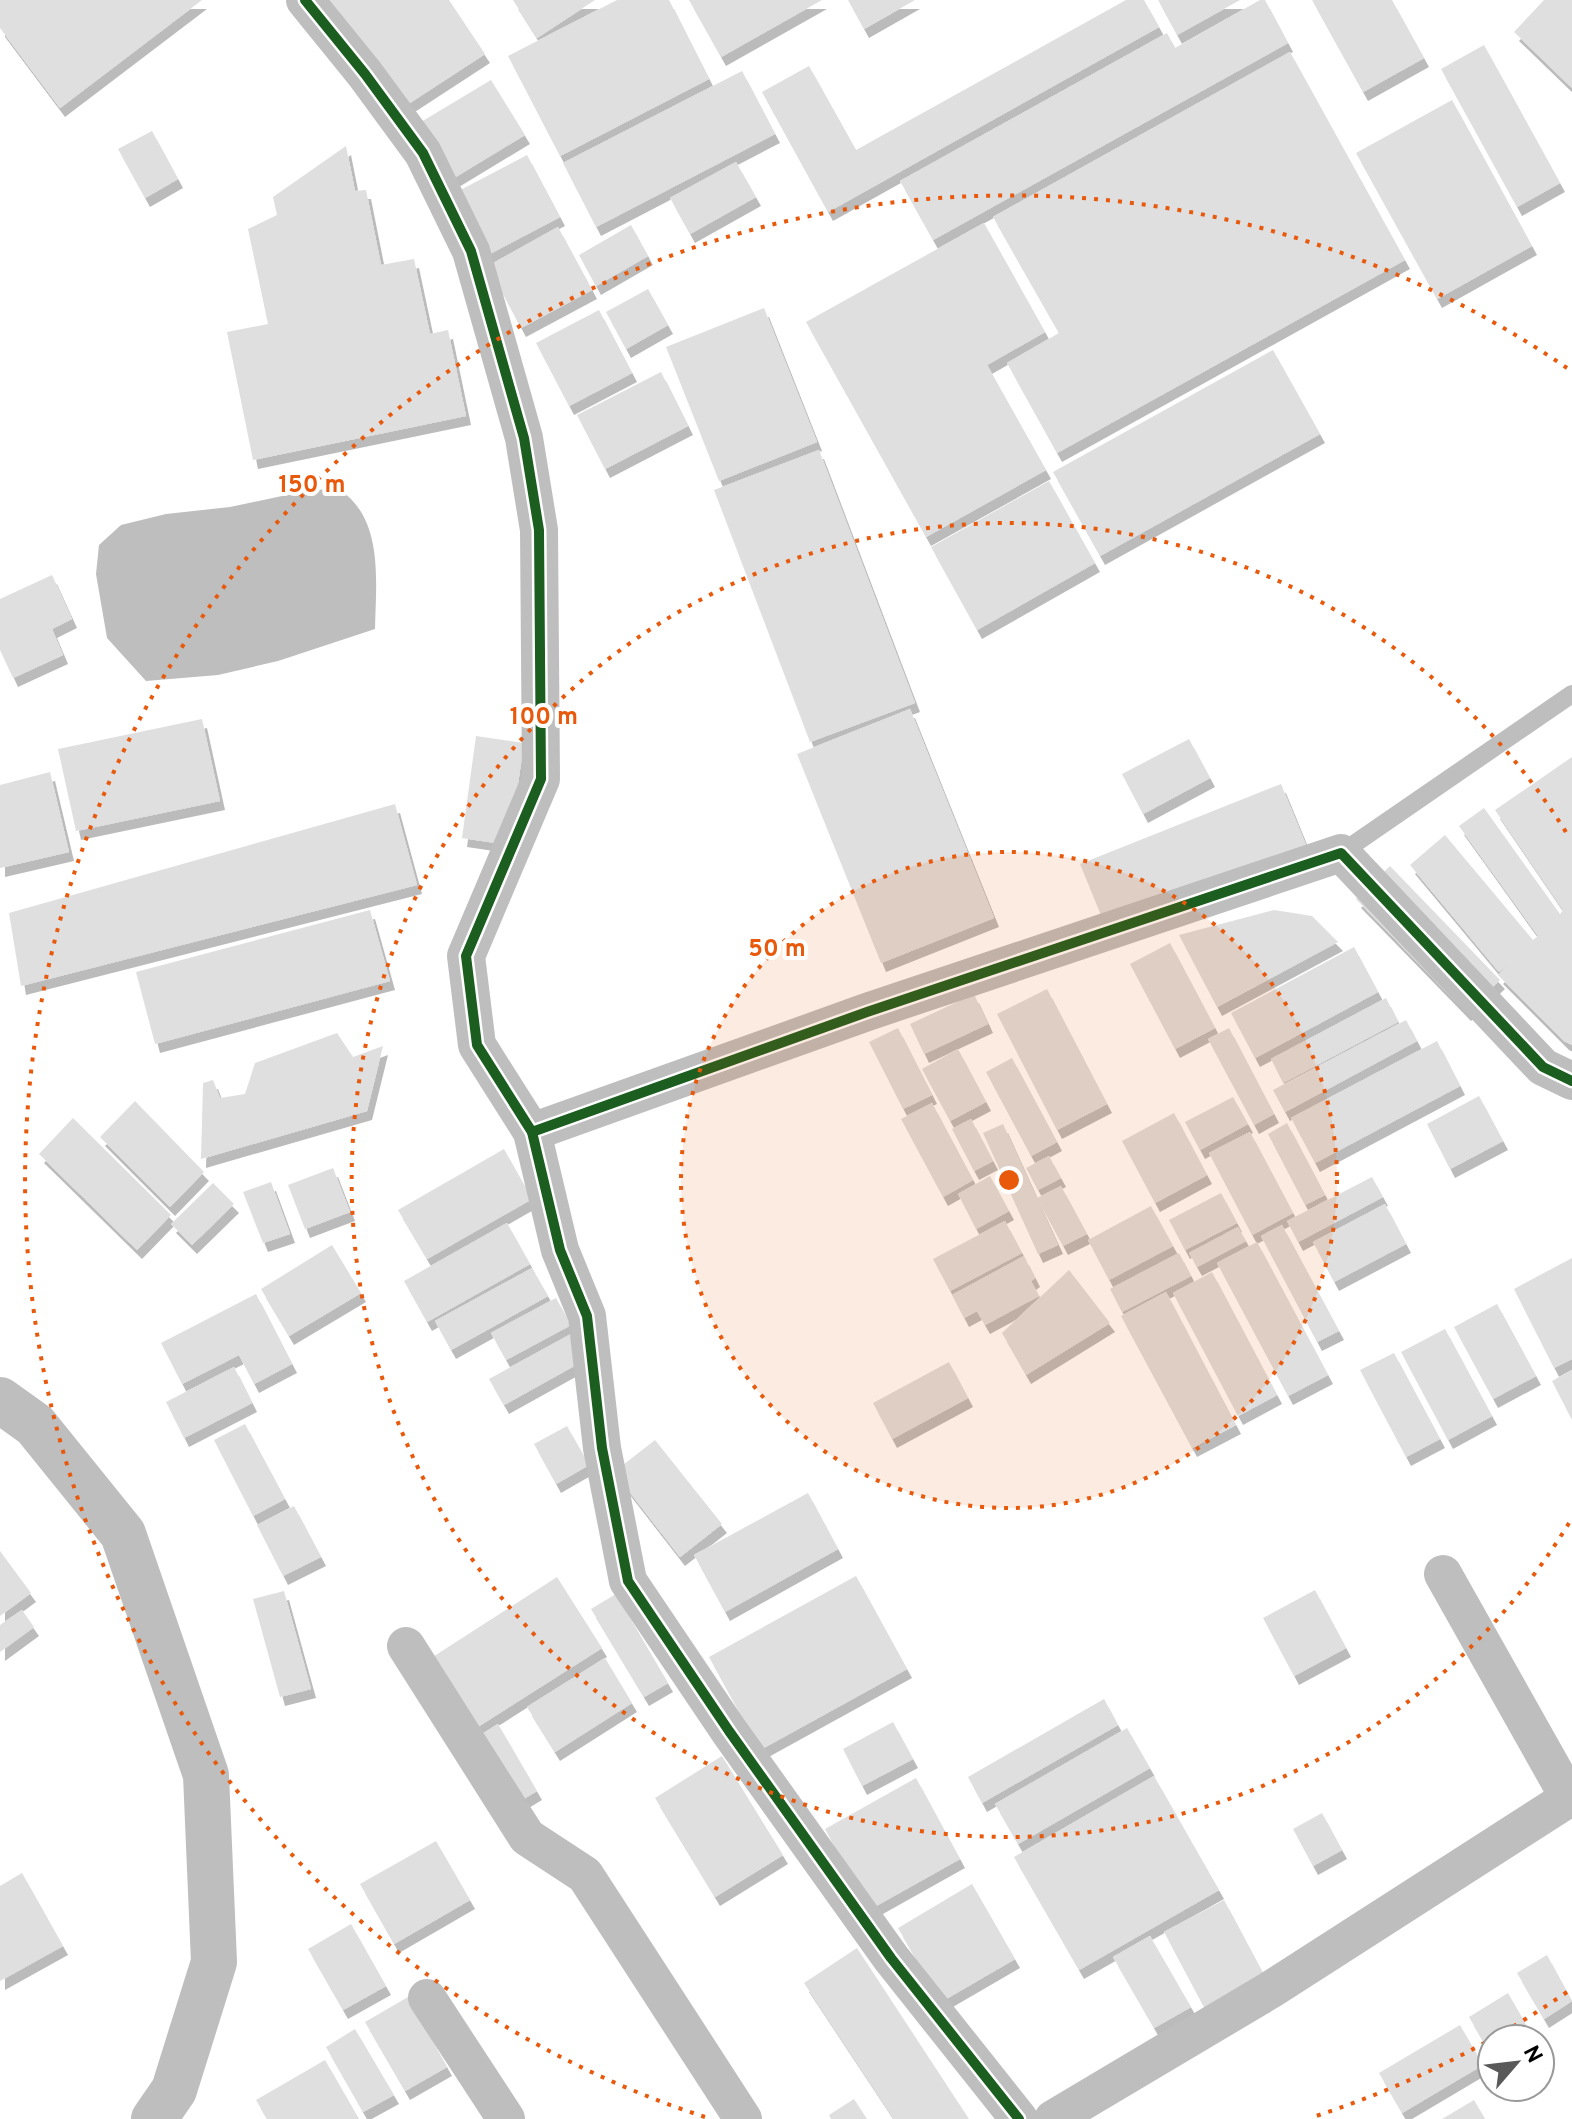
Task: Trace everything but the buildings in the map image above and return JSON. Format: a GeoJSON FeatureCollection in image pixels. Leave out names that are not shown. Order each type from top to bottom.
{"type":"FeatureCollection","features":[{"type":"Feature","properties":{"kind":"street"},"geometry":{"type":"LineString","coordinates":[[305,0],[423,153],[471,251],[524,438],[539,530],[541,779],[466,956],[477,1045],[532,1132],[560,1250],[587,1316],[602,1448],[628,1581],[729,1731],[891,1958],[1019,2119]]}},
{"type":"Feature","properties":{"kind":"street"},"geometry":{"type":"LineString","coordinates":[[532,1132],[867,1012],[1341,853],[1543,1067],[1572,1081]]}},
{"type":"Feature","properties":{"kind":"street"},"geometry":{"type":"LineString","coordinates":[[1053,2119],[1270,1990],[1570,1801],[1443,1574]]}},
{"type":"Feature","properties":{"kind":"street"},"geometry":{"type":"LineString","coordinates":[[406,1646],[527,1837],[585,1875],[743,2119]]}},
{"type":"Feature","properties":{"kind":"street"},"geometry":{"type":"LineString","coordinates":[[427,1998],[506,2119]]}},
{"type":"Feature","properties":{"kind":"lane"},"geometry":{"type":"LineString","coordinates":[[1341,853],[1572,694]]}},
{"type":"Feature","properties":{"kind":"shaded area"},"geometry":{"type":"Polygon","coordinates":[[[339,489],[354,502],[370,534],[376,572],[375,629],[278,661],[218,675],[146,681],[107,638],[96,574],[99,545],[121,525],[166,514],[230,507],[310,490],[339,489]]]}},
{"type":"Feature","properties":{"kind":"waterway"},"geometry":{"type":"LineString","coordinates":[[0,1400],[35,1425],[123,1534],[206,1775],[214,1962],[174,2090],[154,2119]]}},
{"type":"Feature","properties":{"kind":"cycle path"},"geometry":{"type":"LineString","coordinates":[[305,0],[423,153],[471,251],[524,438],[539,530],[541,779],[466,956],[477,1045],[532,1132],[560,1250],[587,1316],[602,1448],[628,1581],[729,1731],[891,1958],[1019,2119]]}},
{"type":"Feature","properties":{"kind":"cycle path"},"geometry":{"type":"LineString","coordinates":[[532,1132],[867,1012],[1341,853],[1543,1067],[1572,1081]]}}]}
